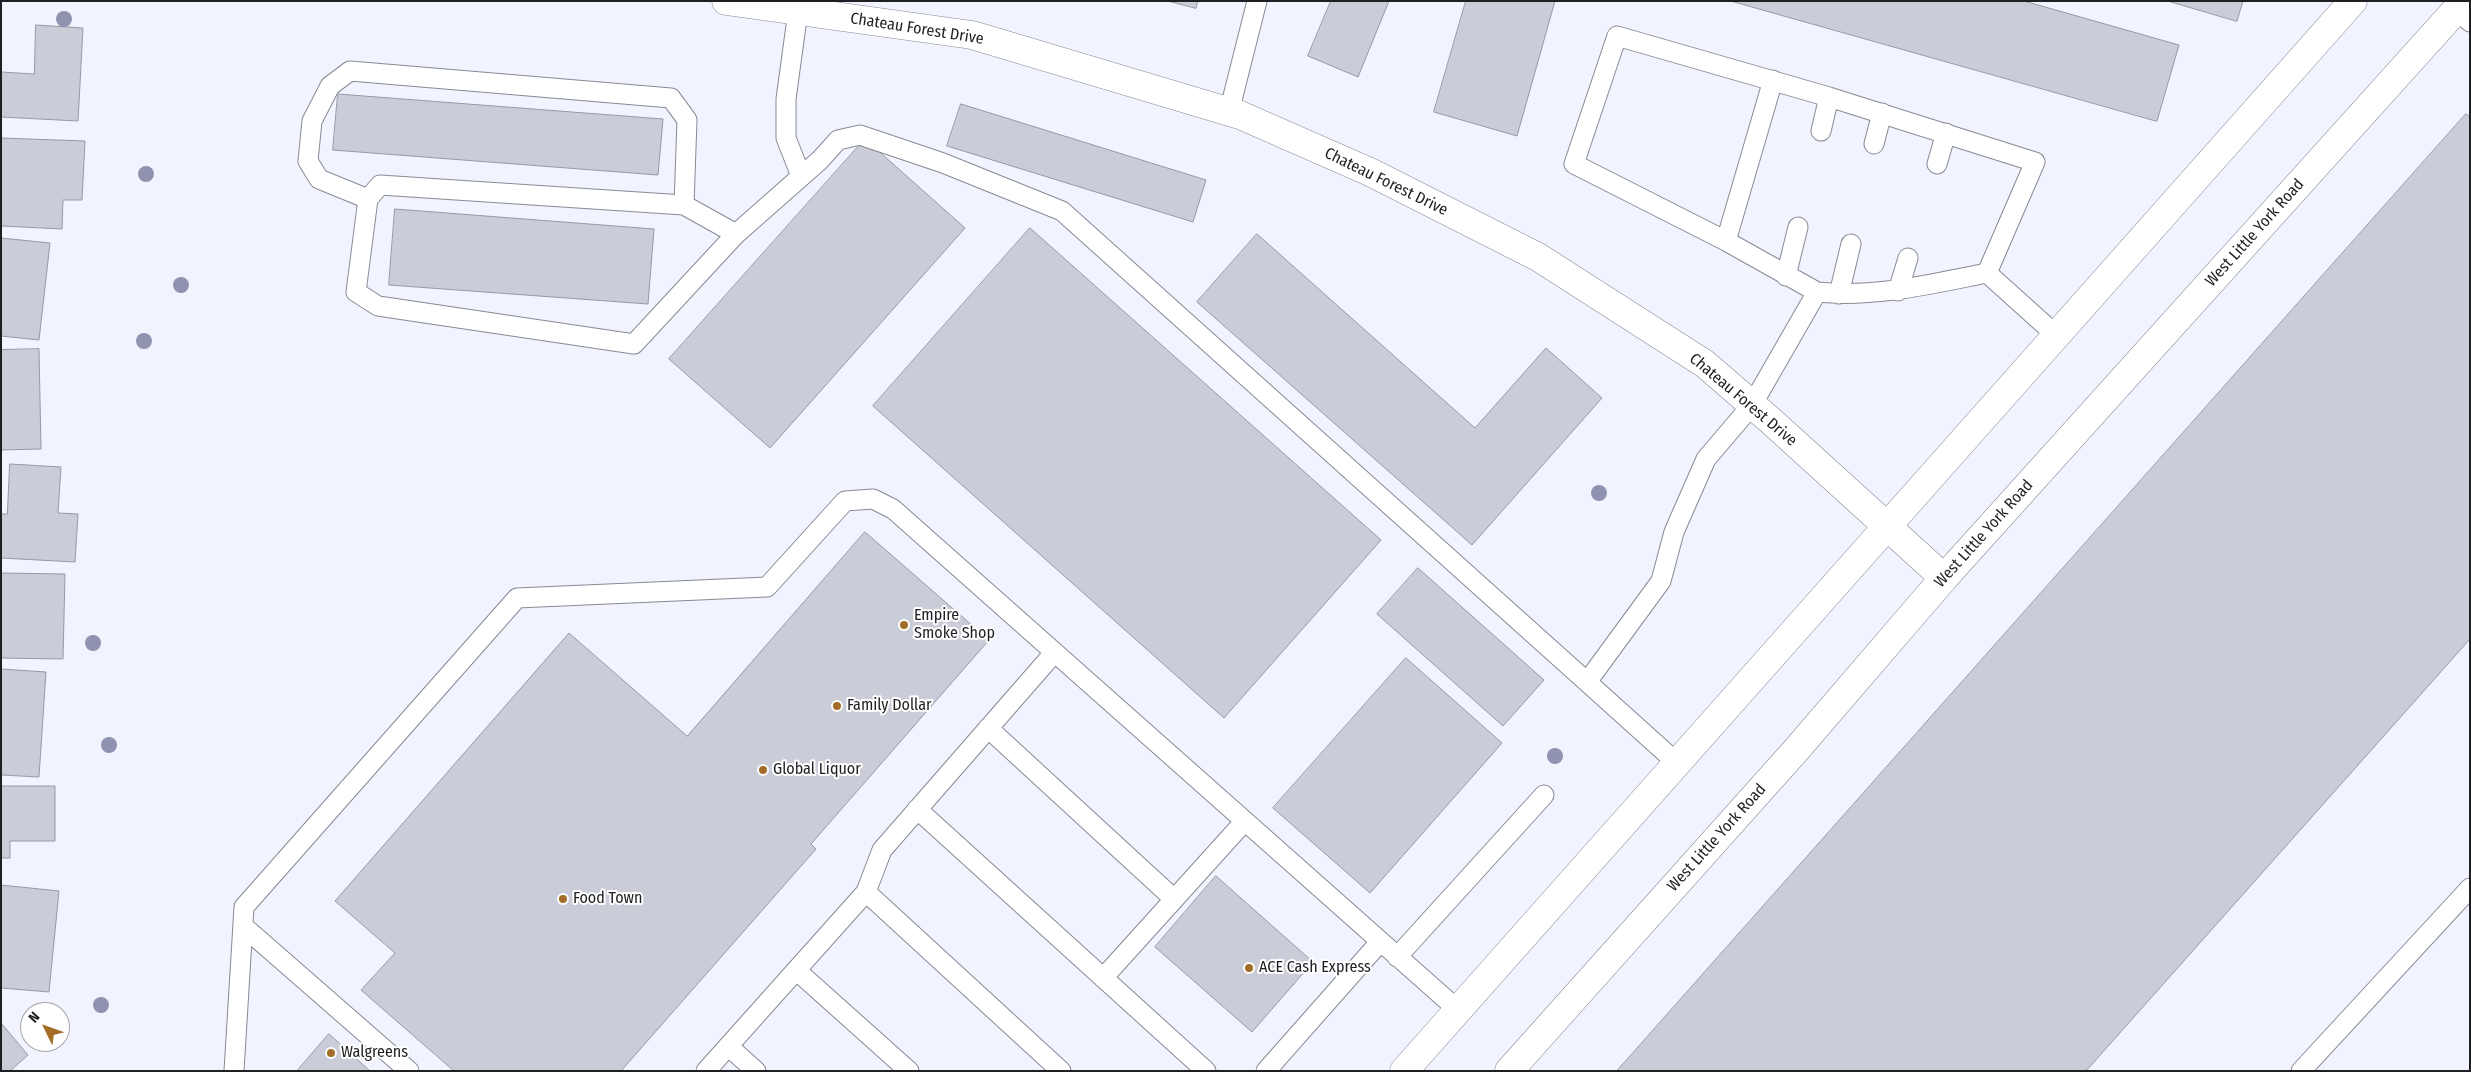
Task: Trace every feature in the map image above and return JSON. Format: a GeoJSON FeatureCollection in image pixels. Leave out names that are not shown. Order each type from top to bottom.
{"type":"FeatureCollection","features":[{"type":"Feature","properties":{"kind":"main road","name":"Chateau Forest Drive"},"geometry":{"type":"LineString","coordinates":[[726,1],[972,35],[1229,112],[1370,172],[1538,257],[1705,364],[1944,578]]}},
{"type":"Feature","properties":{"kind":"main road"},"geometry":{"type":"LineString","coordinates":[[1404,1071],[2354,1]]}},
{"type":"Feature","properties":{"kind":"main road","name":"West Little York Road"},"geometry":{"type":"LineString","coordinates":[[1509,1071],[1790,756],[1944,578],[2464,11]]}},
{"type":"Feature","properties":{"kind":"lane"},"geometry":{"type":"LineString","coordinates":[[1229,112],[1257,1]]}},
{"type":"Feature","properties":{"kind":"lane"},"geometry":{"type":"LineString","coordinates":[[798,11],[786,99],[786,138],[802,176]]}},
{"type":"Feature","properties":{"kind":"lane"},"geometry":{"type":"LineString","coordinates":[[1617,36],[1829,96],[2034,162],[1987,273],[1898,291],[1839,294],[1817,292],[1726,241],[1574,164],[1617,36]]}},
{"type":"Feature","properties":{"kind":"lane"},"geometry":{"type":"LineString","coordinates":[[368,199],[320,179],[308,161],[312,121],[330,86],[350,71],[671,98],[687,120],[684,205]]}},
{"type":"Feature","properties":{"kind":"lane"},"geometry":{"type":"LineString","coordinates":[[1726,241],[1773,80]]}},
{"type":"Feature","properties":{"kind":"lane"},"geometry":{"type":"LineString","coordinates":[[1821,131],[1829,96]]}},
{"type":"Feature","properties":{"kind":"lane"},"geometry":{"type":"LineString","coordinates":[[1874,144],[1882,113]]}},
{"type":"Feature","properties":{"kind":"lane"},"geometry":{"type":"LineString","coordinates":[[1937,164],[1946,133]]}},
{"type":"Feature","properties":{"kind":"lane"},"geometry":{"type":"LineString","coordinates":[[736,234],[684,205],[380,185],[368,199],[356,292],[378,306],[634,344],[736,234],[820,160],[838,140],[860,134],[943,162],[1062,211],[1677,763]]}},
{"type":"Feature","properties":{"kind":"lane"},"geometry":{"type":"LineString","coordinates":[[1786,276],[1798,226]]}},
{"type":"Feature","properties":{"kind":"lane"},"geometry":{"type":"LineString","coordinates":[[1839,294],[1851,244]]}},
{"type":"Feature","properties":{"kind":"lane"},"geometry":{"type":"LineString","coordinates":[[1898,291],[1908,258]]}},
{"type":"Feature","properties":{"kind":"lane"},"geometry":{"type":"LineString","coordinates":[[1987,273],[2056,336]]}},
{"type":"Feature","properties":{"kind":"lane"},"geometry":{"type":"LineString","coordinates":[[1587,682],[1661,582],[1674,532],[1706,459],[1752,405],[1817,292]]}},
{"type":"Feature","properties":{"kind":"lane"},"geometry":{"type":"LineString","coordinates":[[234,1071],[244,906],[517,598],[767,587],[845,501],[873,499],[893,509],[1458,1010]]}},
{"type":"Feature","properties":{"kind":"lane"},"geometry":{"type":"LineString","coordinates":[[706,1071],[866,892],[882,850],[1054,653]]}},
{"type":"Feature","properties":{"kind":"lane"},"geometry":{"type":"LineString","coordinates":[[988,728],[1174,899]]}},
{"type":"Feature","properties":{"kind":"lane"},"geometry":{"type":"LineString","coordinates":[[1397,957],[1544,795]]}},
{"type":"Feature","properties":{"kind":"lane"},"geometry":{"type":"LineString","coordinates":[[917,809],[1206,1071]]}},
{"type":"Feature","properties":{"kind":"lane"},"geometry":{"type":"LineString","coordinates":[[1103,978],[1244,822]]}},
{"type":"Feature","properties":{"kind":"lane"},"geometry":{"type":"LineString","coordinates":[[2301,1071],[2470,888]]}},
{"type":"Feature","properties":{"kind":"lane"},"geometry":{"type":"LineString","coordinates":[[866,892],[1061,1071]]}},
{"type":"Feature","properties":{"kind":"lane"},"geometry":{"type":"LineString","coordinates":[[243,926],[410,1071]]}},
{"type":"Feature","properties":{"kind":"lane"},"geometry":{"type":"LineString","coordinates":[[1266,1071],[1380,942]]}},
{"type":"Feature","properties":{"kind":"lane"},"geometry":{"type":"LineString","coordinates":[[796,970],[909,1071]]}},
{"type":"Feature","properties":{"kind":"lane"},"geometry":{"type":"LineString","coordinates":[[728,1046],[756,1071]]}},
{"type":"Feature","properties":{"kind":"building"},"geometry":{"type":"Polygon","coordinates":[[[1168,1],[1198,1],[1196,8],[1168,1]]]}},
{"type":"Feature","properties":{"kind":"building"},"geometry":{"type":"Polygon","coordinates":[[[1331,1],[1389,1],[1358,77],[1308,56],[1331,1]]]}},
{"type":"Feature","properties":{"kind":"building"},"geometry":{"type":"Polygon","coordinates":[[[1466,1],[1555,1],[1517,136],[1434,112],[1466,1]]]}},
{"type":"Feature","properties":{"kind":"building"},"geometry":{"type":"Polygon","coordinates":[[[1731,1],[2024,1],[2179,45],[2157,121],[1731,1]]]}},
{"type":"Feature","properties":{"kind":"building"},"geometry":{"type":"Polygon","coordinates":[[[2168,1],[2243,1],[2237,21],[2168,1]]]}},
{"type":"Feature","properties":{"kind":"building"},"geometry":{"type":"Polygon","coordinates":[[[36,25],[83,28],[78,121],[1,117],[1,72],[34,74],[36,25]]]}},
{"type":"Feature","properties":{"kind":"building"},"geometry":{"type":"Polygon","coordinates":[[[338,94],[663,119],[658,175],[333,150],[338,94]]]}},
{"type":"Feature","properties":{"kind":"building"},"geometry":{"type":"Polygon","coordinates":[[[961,104],[1206,180],[1193,222],[947,146],[961,104]]]}},
{"type":"Feature","properties":{"kind":"building"},"geometry":{"type":"Polygon","coordinates":[[[2466,114],[2470,117],[2470,639],[2086,1071],[1617,1071],[2466,114]]]}},
{"type":"Feature","properties":{"kind":"building"},"geometry":{"type":"Polygon","coordinates":[[[1,138],[85,141],[82,200],[63,200],[62,229],[1,226],[1,138]]]}},
{"type":"Feature","properties":{"kind":"building"},"geometry":{"type":"Polygon","coordinates":[[[865,139],[965,228],[770,448],[669,359],[865,139]]]}},
{"type":"Feature","properties":{"kind":"building"},"geometry":{"type":"Polygon","coordinates":[[[395,209],[654,229],[648,304],[389,285],[395,209]]]}},
{"type":"Feature","properties":{"kind":"building"},"geometry":{"type":"Polygon","coordinates":[[[1030,228],[1381,540],[1224,718],[873,406],[1030,228]]]}},
{"type":"Feature","properties":{"kind":"building"},"geometry":{"type":"Polygon","coordinates":[[[1257,234],[1475,428],[1546,348],[1602,398],[1472,545],[1197,302],[1257,234]]]}},
{"type":"Feature","properties":{"kind":"building"},"geometry":{"type":"Polygon","coordinates":[[[1,238],[50,243],[39,340],[1,336],[1,238]]]}},
{"type":"Feature","properties":{"kind":"building"},"geometry":{"type":"Polygon","coordinates":[[[39,349],[41,449],[1,450],[1,350],[39,349]]]}},
{"type":"Feature","properties":{"kind":"building"},"geometry":{"type":"Polygon","coordinates":[[[10,464],[61,467],[58,513],[78,514],[75,562],[1,558],[1,514],[7,514],[10,464]]]}},
{"type":"Feature","properties":{"kind":"building"},"geometry":{"type":"Polygon","coordinates":[[[865,532],[989,640],[811,844],[816,849],[621,1071],[454,1071],[361,990],[395,953],[335,901],[569,633],[687,736],[865,532]]]}},
{"type":"Feature","properties":{"kind":"building"},"geometry":{"type":"Polygon","coordinates":[[[1418,568],[1544,680],[1503,726],[1377,614],[1418,568]]]}},
{"type":"Feature","properties":{"kind":"building"},"geometry":{"type":"Polygon","coordinates":[[[1,573],[65,574],[63,659],[1,658],[1,573]]]}},
{"type":"Feature","properties":{"kind":"building"},"geometry":{"type":"Polygon","coordinates":[[[1406,658],[1502,743],[1370,893],[1273,808],[1406,658]]]}},
{"type":"Feature","properties":{"kind":"building"},"geometry":{"type":"Polygon","coordinates":[[[1,669],[46,672],[39,777],[1,775],[1,669]]]}},
{"type":"Feature","properties":{"kind":"building"},"geometry":{"type":"Polygon","coordinates":[[[1,786],[55,786],[55,841],[10,841],[10,858],[1,858],[1,786]]]}},
{"type":"Feature","properties":{"kind":"building"},"geometry":{"type":"Polygon","coordinates":[[[1216,876],[1313,962],[1252,1032],[1155,947],[1216,876]]]}},
{"type":"Feature","properties":{"kind":"building"},"geometry":{"type":"Polygon","coordinates":[[[1,885],[59,891],[49,992],[1,988],[1,885]]]}},
{"type":"Feature","properties":{"kind":"building"},"geometry":{"type":"Polygon","coordinates":[[[1,1023],[20,1046],[20,1052],[25,1052],[28,1055],[10,1071],[1,1071],[1,1023]]]}},
{"type":"Feature","properties":{"kind":"building","name":"Walgreens"},"geometry":{"type":"Polygon","coordinates":[[[329,1034],[370,1071],[297,1071],[329,1034]]]}},
{"type":"Feature","properties":{"kind":"place","name":"Empire Smoke Shop"},"geometry":{"type":"Point","coordinates":[904,625]}},
{"type":"Feature","properties":{"kind":"place","name":"Family Dollar"},"geometry":{"type":"Point","coordinates":[837,706]}},
{"type":"Feature","properties":{"kind":"place","name":"Global Liquor"},"geometry":{"type":"Point","coordinates":[763,770]}},
{"type":"Feature","properties":{"kind":"place","name":"Food Town"},"geometry":{"type":"Point","coordinates":[563,899]}},
{"type":"Feature","properties":{"kind":"place","name":"ACE Cash Express"},"geometry":{"type":"Point","coordinates":[1249,968]}},
{"type":"Feature","properties":{"kind":"place","name":"Walgreens"},"geometry":{"type":"Point","coordinates":[331,1053]}}]}
